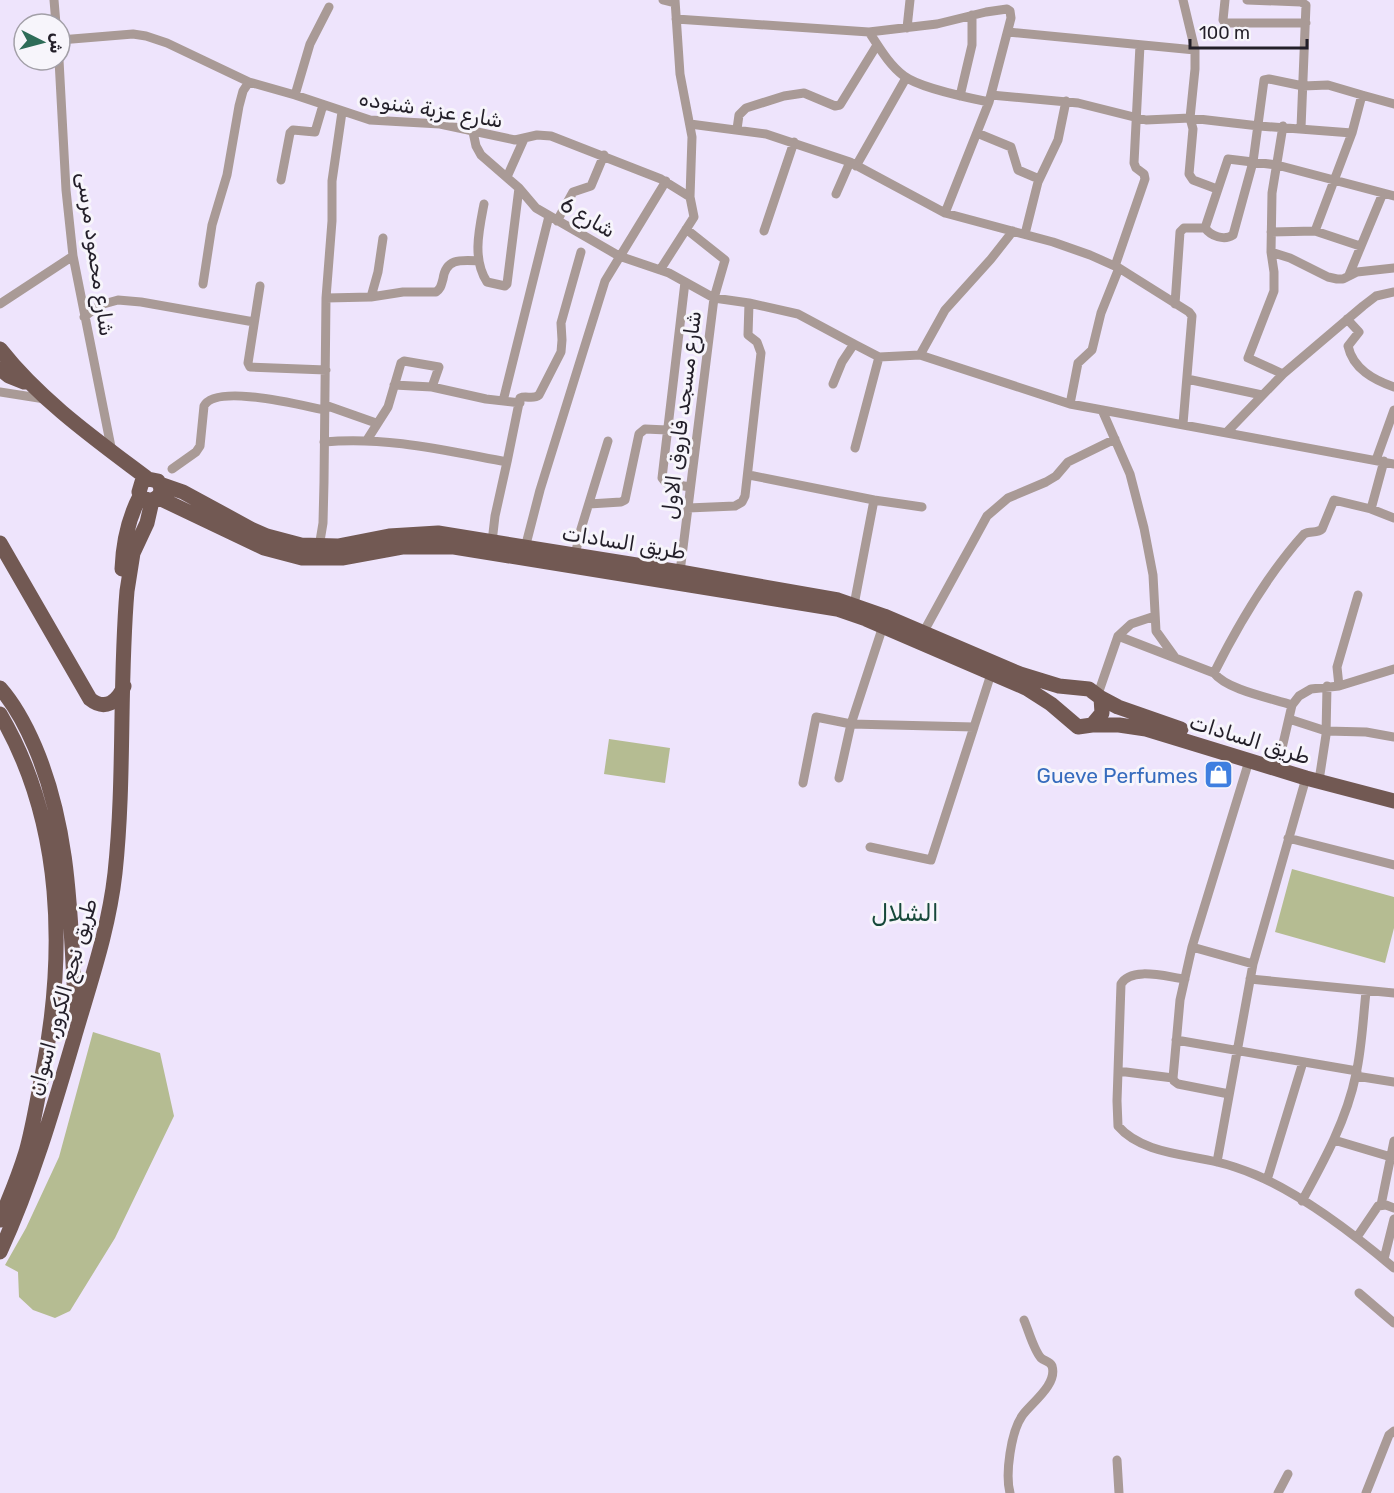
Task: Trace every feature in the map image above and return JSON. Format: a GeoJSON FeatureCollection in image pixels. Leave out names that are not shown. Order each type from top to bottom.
{"type":"FeatureCollection","features":[{"type":"Feature","properties":{"kind":"main road"},"geometry":{"type":"LineString","coordinates":[[0,348],[30,384],[112,452],[152,491]]}},
{"type":"Feature","properties":{"kind":"main road"},"geometry":{"type":"LineString","coordinates":[[0,369],[16,380],[30,384]]}},
{"type":"Feature","properties":{"kind":"main road","name":"طريق السادات"},"geometry":{"type":"LineString","coordinates":[[152,491],[183,492],[234,521],[267,536],[302,545],[347,546],[414,533],[438,533],[821,597],[854,605],[1030,678],[1059,686],[1079,688]]}},
{"type":"Feature","properties":{"kind":"main road","name":"طريق السادات"},"geometry":{"type":"LineString","coordinates":[[152,491],[183,510],[264,548],[302,558],[342,558],[415,546],[461,548],[822,606],[883,626],[1035,693],[1066,717]]}},
{"type":"Feature","properties":{"kind":"main road","name":"طريق نجع الكرور, اسوان"},"geometry":{"type":"LineString","coordinates":[[0,1251],[32,1172],[101,947],[113,891],[117,853],[126,602],[133,552],[147,523],[152,491]]}},
{"type":"Feature","properties":{"kind":"main road","name":"طريق نجع الكرور, اسوان"},"geometry":{"type":"LineString","coordinates":[[126,602],[122,569],[123,547],[131,516],[152,491]]}},
{"type":"Feature","properties":{"kind":"main road"},"geometry":{"type":"LineString","coordinates":[[147,523],[164,513],[183,510]]}},
{"type":"Feature","properties":{"kind":"main road"},"geometry":{"type":"LineString","coordinates":[[0,543],[90,699],[100,705],[112,703],[118,697],[124,684]]}},
{"type":"Feature","properties":{"kind":"main road"},"geometry":{"type":"LineString","coordinates":[[0,688],[27,729],[43,766],[57,813],[67,871],[76,1030]]}},
{"type":"Feature","properties":{"kind":"main road"},"geometry":{"type":"LineString","coordinates":[[1079,688],[1089,689],[1099,696],[1102,714],[1092,725],[1078,726],[1066,717],[1064,707],[1067,697],[1079,688]]}},
{"type":"Feature","properties":{"kind":"main road","name":"طريق السادات"},"geometry":{"type":"LineString","coordinates":[[1099,696],[1125,710],[1279,761],[1313,776],[1394,801]]}},
{"type":"Feature","properties":{"kind":"main road","name":"طريق نجع الكرور, اسوان"},"geometry":{"type":"LineString","coordinates":[[0,714],[16,741],[29,773],[42,821],[52,875],[57,923],[57,966],[50,1035],[26,1152],[0,1220]]}},
{"type":"Feature","properties":{"kind":"main road","name":"طريق السادات"},"geometry":{"type":"LineString","coordinates":[[1092,725],[1119,725],[1146,729],[1249,761],[1394,792]]}},
{"type":"Feature","properties":{"kind":"street"},"geometry":{"type":"LineString","coordinates":[[660,270],[694,217],[690,197],[690,124],[680,74],[675,2],[663,0]]}},
{"type":"Feature","properties":{"kind":"street"},"geometry":{"type":"LineString","coordinates":[[907,28],[910,0]]}},
{"type":"Feature","properties":{"kind":"street"},"geometry":{"type":"LineString","coordinates":[[1183,0],[1195,50],[1190,118],[1193,129],[1189,174],[1192,180],[1216,189]]}},
{"type":"Feature","properties":{"kind":"street"},"geometry":{"type":"LineString","coordinates":[[1225,0],[1222,20],[1225,23],[1306,24]]}},
{"type":"Feature","properties":{"kind":"street"},"geometry":{"type":"LineString","coordinates":[[1247,0],[1304,2],[1306,5],[1304,86],[1300,128]]}},
{"type":"Feature","properties":{"kind":"street"},"geometry":{"type":"LineString","coordinates":[[676,19],[869,32],[937,24],[1008,4],[1011,18],[990,99],[945,213]]}},
{"type":"Feature","properties":{"kind":"street"},"geometry":{"type":"LineString","coordinates":[[296,95],[310,44],[329,7]]}},
{"type":"Feature","properties":{"kind":"street"},"geometry":{"type":"LineString","coordinates":[[960,96],[972,45],[972,15]]}},
{"type":"Feature","properties":{"kind":"street"},"geometry":{"type":"LineString","coordinates":[[869,32],[877,45],[906,78],[960,96],[1066,101],[1137,119],[1190,118],[1352,133]]}},
{"type":"Feature","properties":{"kind":"street"},"geometry":{"type":"LineString","coordinates":[[1008,32],[1195,50]]}},
{"type":"Feature","properties":{"kind":"street","name":"شارع عزبة شنوده"},"geometry":{"type":"LineString","coordinates":[[72,39],[128,34],[146,36],[167,43],[249,82],[376,122],[432,123],[515,140],[537,135],[551,135],[666,181],[690,197]]}},
{"type":"Feature","properties":{"kind":"street"},"geometry":{"type":"LineString","coordinates":[[737,129],[739,115],[746,108],[794,94],[804,93],[835,106],[840,105],[877,45]]}},
{"type":"Feature","properties":{"kind":"street"},"geometry":{"type":"LineString","coordinates":[[1070,404],[1078,363],[1092,350],[1101,313],[1145,178],[1134,163],[1140,45]]}},
{"type":"Feature","properties":{"kind":"street","name":"شارع محمود مرسى"},"geometry":{"type":"LineString","coordinates":[[60,72],[66,190],[74,256],[112,452]]}},
{"type":"Feature","properties":{"kind":"street"},"geometry":{"type":"LineString","coordinates":[[836,194],[906,78]]}},
{"type":"Feature","properties":{"kind":"street"},"geometry":{"type":"LineString","coordinates":[[1175,304],[1180,231],[1184,228],[1205,228],[1213,235],[1226,238],[1233,235],[1253,162],[1264,80],[1304,86],[1328,85],[1394,104]]}},
{"type":"Feature","properties":{"kind":"street"},"geometry":{"type":"LineString","coordinates":[[203,284],[212,225],[227,175],[239,106],[243,91],[249,82]]}},
{"type":"Feature","properties":{"kind":"street"},"geometry":{"type":"LineString","coordinates":[[1315,231],[1352,133],[1362,95]]}},
{"type":"Feature","properties":{"kind":"street"},"geometry":{"type":"LineString","coordinates":[[1024,234],[1039,179],[1058,141],[1066,101]]}},
{"type":"Feature","properties":{"kind":"street"},"geometry":{"type":"LineString","coordinates":[[281,180],[290,133],[293,129],[315,132],[323,105]]}},
{"type":"Feature","properties":{"kind":"street"},"geometry":{"type":"LineString","coordinates":[[319,547],[323,523],[326,298],[332,221],[332,181],[342,112]]}},
{"type":"Feature","properties":{"kind":"street"},"geometry":{"type":"LineString","coordinates":[[690,124],[737,129],[794,142],[853,164],[945,213],[1053,242],[1117,267],[1189,312],[1191,316],[1183,424]]}},
{"type":"Feature","properties":{"kind":"street"},"geometry":{"type":"LineString","coordinates":[[1283,126],[1272,193],[1271,252],[1274,291],[1248,358],[1283,374]]}},
{"type":"Feature","properties":{"kind":"street","name":"شارع 6"},"geometry":{"type":"LineString","coordinates":[[473,132],[479,152],[519,188],[531,204],[619,256],[660,270],[714,298]]}},
{"type":"Feature","properties":{"kind":"street"},"geometry":{"type":"LineString","coordinates":[[977,133],[1011,147],[1018,170],[1039,179]]}},
{"type":"Feature","properties":{"kind":"street"},"geometry":{"type":"LineString","coordinates":[[507,177],[524,139]]}},
{"type":"Feature","properties":{"kind":"street"},"geometry":{"type":"LineString","coordinates":[[764,231],[794,142]]}},
{"type":"Feature","properties":{"kind":"street"},"geometry":{"type":"LineString","coordinates":[[502,401],[553,219],[573,192],[591,186],[604,155]]}},
{"type":"Feature","properties":{"kind":"street"},"geometry":{"type":"LineString","coordinates":[[1205,228],[1226,160],[1231,159],[1277,165],[1394,196]]}},
{"type":"Feature","properties":{"kind":"street"},"geometry":{"type":"LineString","coordinates":[[525,548],[543,481],[605,281],[666,181]]}},
{"type":"Feature","properties":{"kind":"street"},"geometry":{"type":"LineString","coordinates":[[484,204],[478,239],[479,261],[487,282],[504,286],[507,285],[519,188]]}},
{"type":"Feature","properties":{"kind":"street"},"geometry":{"type":"LineString","coordinates":[[1349,276],[1383,193]]}},
{"type":"Feature","properties":{"kind":"street","name":"شارع مسجد فاروق الاول"},"geometry":{"type":"LineString","coordinates":[[681,572],[714,298],[726,260],[686,229]]}},
{"type":"Feature","properties":{"kind":"street"},"geometry":{"type":"LineString","coordinates":[[920,355],[945,310],[1013,231]]}},
{"type":"Feature","properties":{"kind":"street"},"geometry":{"type":"LineString","coordinates":[[1271,232],[1315,231],[1360,246]]}},
{"type":"Feature","properties":{"kind":"street"},"geometry":{"type":"LineString","coordinates":[[371,297],[378,272],[383,238]]}},
{"type":"Feature","properties":{"kind":"street"},"geometry":{"type":"LineString","coordinates":[[492,542],[495,516],[521,397],[534,398],[538,395],[561,352],[561,323],[581,252]]}},
{"type":"Feature","properties":{"kind":"street"},"geometry":{"type":"LineString","coordinates":[[1271,252],[1290,258],[1328,277],[1343,279],[1357,272],[1394,268]]}},
{"type":"Feature","properties":{"kind":"street"},"geometry":{"type":"LineString","coordinates":[[0,304],[74,256]]}},
{"type":"Feature","properties":{"kind":"street"},"geometry":{"type":"LineString","coordinates":[[326,298],[371,297],[403,291],[436,292],[442,287],[448,265],[463,261],[479,261]]}},
{"type":"Feature","properties":{"kind":"street"},"geometry":{"type":"LineString","coordinates":[[685,282],[662,478],[666,483],[690,487]]}},
{"type":"Feature","properties":{"kind":"street"},"geometry":{"type":"LineString","coordinates":[[260,286],[248,363],[250,367],[326,370]]}},
{"type":"Feature","properties":{"kind":"street"},"geometry":{"type":"LineString","coordinates":[[1227,432],[1283,374],[1347,319],[1376,296],[1394,292]]}},
{"type":"Feature","properties":{"kind":"street"},"geometry":{"type":"LineString","coordinates":[[714,298],[798,314],[879,357],[920,355],[1070,404],[1385,462]]}},
{"type":"Feature","properties":{"kind":"street"},"geometry":{"type":"LineString","coordinates":[[84,317],[100,306],[118,300],[254,322]]}},
{"type":"Feature","properties":{"kind":"street"},"geometry":{"type":"LineString","coordinates":[[688,507],[739,505],[745,496],[761,353],[757,342],[748,335],[748,303]]}},
{"type":"Feature","properties":{"kind":"street"},"geometry":{"type":"LineString","coordinates":[[1347,319],[1358,330],[1358,335],[1348,346],[1361,369],[1378,381],[1394,387]]}},
{"type":"Feature","properties":{"kind":"street"},"geometry":{"type":"LineString","coordinates":[[833,384],[842,362],[854,344]]}},
{"type":"Feature","properties":{"kind":"street"},"geometry":{"type":"LineString","coordinates":[[855,448],[879,357]]}},
{"type":"Feature","properties":{"kind":"street"},"geometry":{"type":"LineString","coordinates":[[366,440],[388,407],[399,366],[404,361],[439,367],[432,387]]}},
{"type":"Feature","properties":{"kind":"street"},"geometry":{"type":"LineString","coordinates":[[1187,379],[1262,395]]}},
{"type":"Feature","properties":{"kind":"street"},"geometry":{"type":"LineString","coordinates":[[394,385],[432,387],[486,399],[520,402]]}},
{"type":"Feature","properties":{"kind":"street"},"geometry":{"type":"LineString","coordinates":[[0,392],[46,399]]}},
{"type":"Feature","properties":{"kind":"street"},"geometry":{"type":"LineString","coordinates":[[172,469],[196,452],[200,446],[204,406],[207,400],[213,398],[260,398],[325,408],[376,423]]}},
{"type":"Feature","properties":{"kind":"street"},"geometry":{"type":"LineString","coordinates":[[1102,410],[1130,474],[1153,575],[1156,631],[1174,656]]}},
{"type":"Feature","properties":{"kind":"street"},"geometry":{"type":"LineString","coordinates":[[1371,508],[1385,462],[1394,410]]}},
{"type":"Feature","properties":{"kind":"street"},"geometry":{"type":"LineString","coordinates":[[589,504],[625,500],[641,432],[645,429],[667,430]]}},
{"type":"Feature","properties":{"kind":"street"},"geometry":{"type":"LineString","coordinates":[[324,442],[366,440],[507,462]]}},
{"type":"Feature","properties":{"kind":"street"},"geometry":{"type":"LineString","coordinates":[[923,633],[987,516],[1008,498],[1056,476],[1068,462],[1115,440]]}},
{"type":"Feature","properties":{"kind":"street"},"geometry":{"type":"LineString","coordinates":[[575,555],[608,441]]}},
{"type":"Feature","properties":{"kind":"street"},"geometry":{"type":"LineString","coordinates":[[749,475],[874,500],[922,507]]}},
{"type":"Feature","properties":{"kind":"street"},"geometry":{"type":"LineString","coordinates":[[854,605],[874,500]]}},
{"type":"Feature","properties":{"kind":"street"},"geometry":{"type":"LineString","coordinates":[[1214,673],[1237,628],[1266,582],[1304,534],[1318,532],[1322,529],[1334,500],[1371,508],[1394,518]]}},
{"type":"Feature","properties":{"kind":"street"},"geometry":{"type":"LineString","coordinates":[[1339,686],[1337,667],[1358,595]]}},
{"type":"Feature","properties":{"kind":"street"},"geometry":{"type":"LineString","coordinates":[[1099,696],[1118,636],[1131,624],[1155,616]]}},
{"type":"Feature","properties":{"kind":"street"},"geometry":{"type":"LineString","coordinates":[[838,778],[851,724],[883,626]]}},
{"type":"Feature","properties":{"kind":"street"},"geometry":{"type":"LineString","coordinates":[[1118,636],[1214,673],[1220,680],[1237,687],[1292,705]]}},
{"type":"Feature","properties":{"kind":"street"},"geometry":{"type":"LineString","coordinates":[[1279,761],[1294,701],[1307,691],[1327,686],[1339,686],[1394,669]]}},
{"type":"Feature","properties":{"kind":"street"},"geometry":{"type":"LineString","coordinates":[[870,847],[931,860],[991,674]]}},
{"type":"Feature","properties":{"kind":"street"},"geometry":{"type":"LineString","coordinates":[[1217,1162],[1253,964],[1288,838],[1313,776],[1326,731],[1327,686]]}},
{"type":"Feature","properties":{"kind":"street"},"geometry":{"type":"LineString","coordinates":[[803,783],[816,717],[851,724],[974,727]]}},
{"type":"Feature","properties":{"kind":"street"},"geometry":{"type":"LineString","coordinates":[[1288,719],[1326,731],[1366,732],[1394,737]]}},
{"type":"Feature","properties":{"kind":"street"},"geometry":{"type":"LineString","coordinates":[[1229,1094],[1179,1084],[1173,1081],[1173,1078],[1180,999],[1192,947],[1249,761]]}},
{"type":"Feature","properties":{"kind":"street"},"geometry":{"type":"LineString","coordinates":[[1288,838],[1394,865]]}},
{"type":"Feature","properties":{"kind":"street"},"geometry":{"type":"LineString","coordinates":[[1192,947],[1253,964]]}},
{"type":"Feature","properties":{"kind":"street"},"geometry":{"type":"LineString","coordinates":[[1185,979],[1141,974],[1129,975],[1121,984],[1118,1126],[1123,1131],[1158,1149],[1217,1162],[1267,1180],[1357,1237],[1394,1268]]}},
{"type":"Feature","properties":{"kind":"street"},"geometry":{"type":"LineString","coordinates":[[1250,979],[1394,993]]}},
{"type":"Feature","properties":{"kind":"street"},"geometry":{"type":"LineString","coordinates":[[1302,1201],[1334,1140],[1356,1074],[1366,992]]}},
{"type":"Feature","properties":{"kind":"street"},"geometry":{"type":"LineString","coordinates":[[1176,1040],[1303,1062],[1394,1082]]}},
{"type":"Feature","properties":{"kind":"street"},"geometry":{"type":"LineString","coordinates":[[1267,1180],[1303,1062]]}},
{"type":"Feature","properties":{"kind":"street"},"geometry":{"type":"LineString","coordinates":[[1118,1071],[1173,1078]]}},
{"type":"Feature","properties":{"kind":"street"},"geometry":{"type":"LineString","coordinates":[[1334,1140],[1391,1157]]}},
{"type":"Feature","properties":{"kind":"street"},"geometry":{"type":"LineString","coordinates":[[1357,1237],[1375,1209],[1381,1205],[1394,1141]]}},
{"type":"Feature","properties":{"kind":"street"},"geometry":{"type":"LineString","coordinates":[[1381,1205],[1394,1208]]}},
{"type":"Feature","properties":{"kind":"street"},"geometry":{"type":"LineString","coordinates":[[1384,1259],[1394,1219]]}},
{"type":"Feature","properties":{"kind":"street"},"geometry":{"type":"LineString","coordinates":[[1359,1293],[1394,1323]]}},
{"type":"Feature","properties":{"kind":"street"},"geometry":{"type":"LineString","coordinates":[[1010,1493],[1008,1470],[1018,1423],[1044,1392],[1052,1369],[1050,1363],[1039,1355],[1024,1320]]}},
{"type":"Feature","properties":{"kind":"street"},"geometry":{"type":"LineString","coordinates":[[1366,1493],[1389,1435],[1394,1431]]}},
{"type":"Feature","properties":{"kind":"street"},"geometry":{"type":"LineString","coordinates":[[1117,1460],[1119,1493]]}},
{"type":"Feature","properties":{"kind":"street"},"geometry":{"type":"LineString","coordinates":[[1278,1493],[1288,1474]]}},
{"type":"Feature","properties":{"kind":"green space"},"geometry":{"type":"Polygon","coordinates":[[[609,739],[670,748],[665,783],[604,774],[609,739]]]}},
{"type":"Feature","properties":{"kind":"green space"},"geometry":{"type":"Polygon","coordinates":[[[1292,869],[1394,897],[1394,928],[1385,963],[1275,932],[1292,869]]]}},
{"type":"Feature","properties":{"kind":"green space"},"geometry":{"type":"Polygon","coordinates":[[[93,1032],[160,1053],[174,1116],[115,1238],[70,1311],[55,1318],[33,1310],[19,1297],[18,1272],[5,1265],[26,1228],[59,1157],[93,1032]]]}},
{"type":"Feature","properties":{"kind":"place","name":"Gueve Perfumes"},"geometry":{"type":"Point","coordinates":[1219,775]}},
{"type":"Feature","properties":{"kind":"district","name":"الشلال"},"geometry":{"type":"Point","coordinates":[905,913]}}]}
